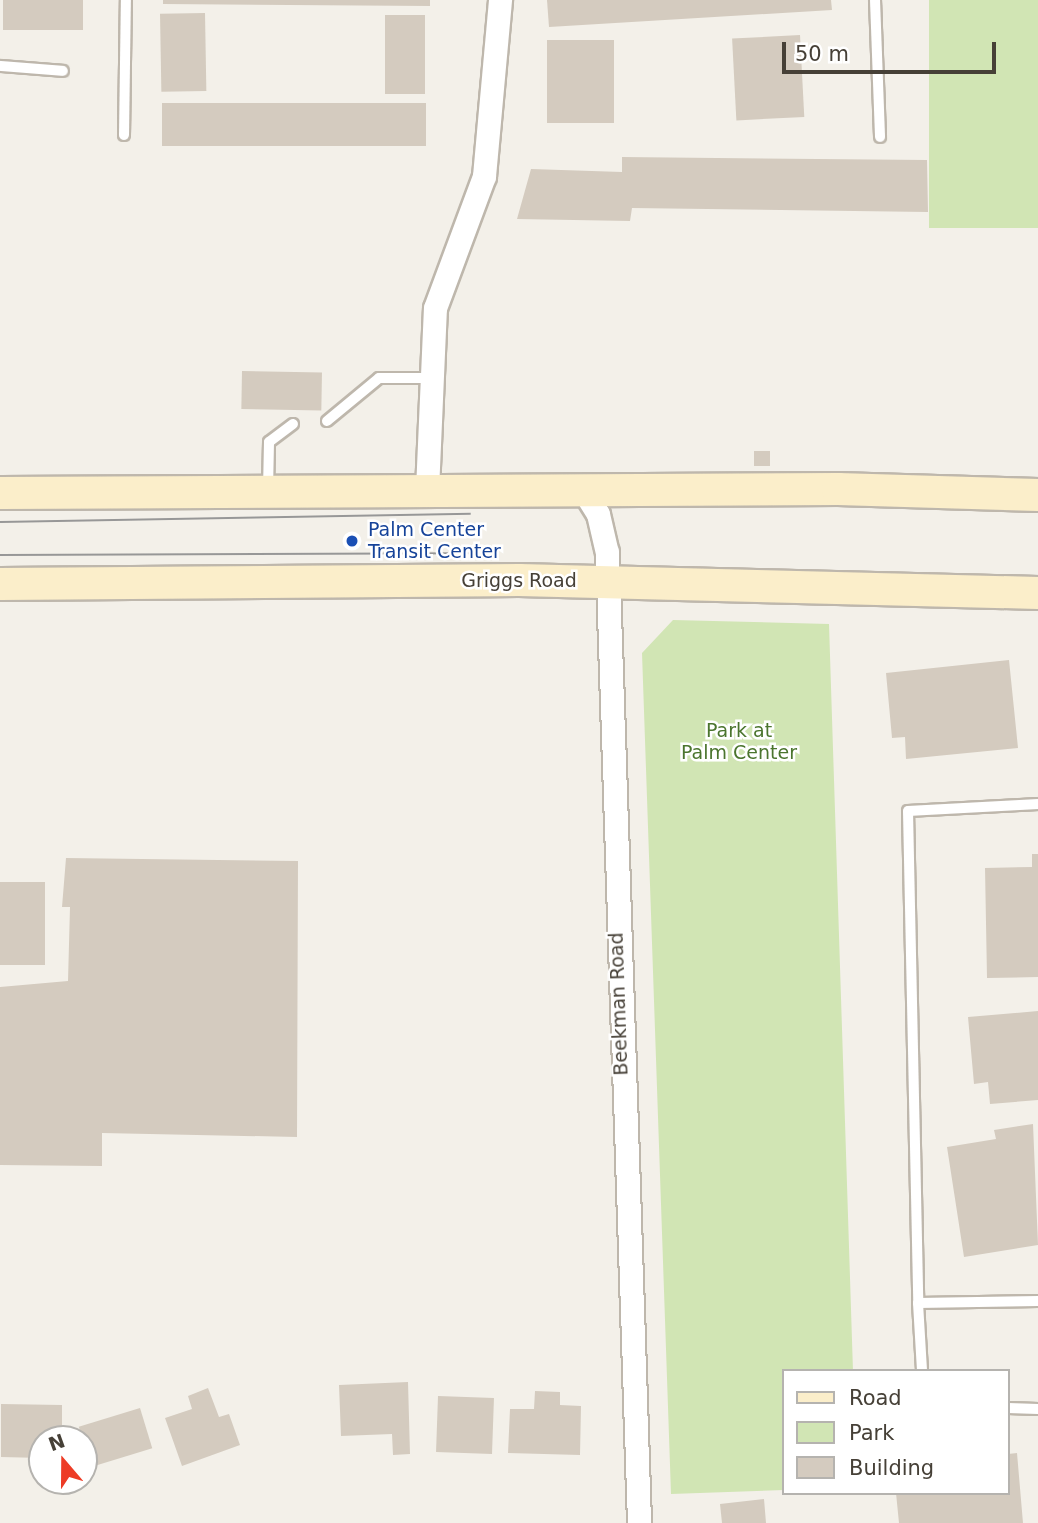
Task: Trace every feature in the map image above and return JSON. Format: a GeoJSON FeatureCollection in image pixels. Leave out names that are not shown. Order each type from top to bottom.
{"type":"FeatureCollection","features":[{"type":"Feature","properties":{"kind":"main road"},"geometry":{"type":"LineString","coordinates":[[0,492],[583,489],[1038,495]]}},
{"type":"Feature","properties":{"kind":"main road","name":"Griggs Road"},"geometry":{"type":"LineString","coordinates":[[0,584],[609,582],[1038,593]]}},
{"type":"Feature","properties":{"kind":"street"},"geometry":{"type":"LineString","coordinates":[[426,490],[435,308],[484,176],[500,0]]}},
{"type":"Feature","properties":{"kind":"street","name":"Beekman Road"},"geometry":{"type":"LineString","coordinates":[[583,489],[598,514],[609,582],[639,1523]]}},
{"type":"Feature","properties":{"kind":"lane"},"geometry":{"type":"LineString","coordinates":[[124,135],[126,0]]}},
{"type":"Feature","properties":{"kind":"lane"},"geometry":{"type":"LineString","coordinates":[[875,0],[880,137]]}},
{"type":"Feature","properties":{"kind":"lane"},"geometry":{"type":"LineString","coordinates":[[0,66],[63,71]]}},
{"type":"Feature","properties":{"kind":"lane"},"geometry":{"type":"LineString","coordinates":[[327,421],[379,378],[432,378]]}},
{"type":"Feature","properties":{"kind":"lane"},"geometry":{"type":"LineString","coordinates":[[268,490],[270,442],[293,424]]}},
{"type":"Feature","properties":{"kind":"lane"},"geometry":{"type":"LineString","coordinates":[[922,1369],[918,1303],[908,811],[1038,804]]}},
{"type":"Feature","properties":{"kind":"lane"},"geometry":{"type":"LineString","coordinates":[[918,1303],[1038,1301]]}},
{"type":"Feature","properties":{"kind":"lane"},"geometry":{"type":"LineString","coordinates":[[1010,1408],[1038,1409]]}},
{"type":"Feature","properties":{"kind":"green space"},"geometry":{"type":"Polygon","coordinates":[[[929,0],[1038,0],[1038,228],[929,228],[929,0]]]}},
{"type":"Feature","properties":{"kind":"green space","name":"Park at Palm Center"},"geometry":{"type":"Polygon","coordinates":[[[673,620],[829,624],[853,1369],[782,1369],[782,1490],[671,1494],[642,653],[673,620]]]}},
{"type":"Feature","properties":{"kind":"building"},"geometry":{"type":"Polygon","coordinates":[[[3,0],[83,0],[83,30],[3,30],[3,0]]]}},
{"type":"Feature","properties":{"kind":"building"},"geometry":{"type":"Polygon","coordinates":[[[163,0],[430,0],[430,6],[163,4],[163,0]]]}},
{"type":"Feature","properties":{"kind":"building"},"geometry":{"type":"Polygon","coordinates":[[[547,0],[831,0],[832,10],[549,27],[547,0]]]}},
{"type":"Feature","properties":{"kind":"building"},"geometry":{"type":"Polygon","coordinates":[[[205,13],[206,91],[161,92],[160,14],[205,13]]]}},
{"type":"Feature","properties":{"kind":"building"},"geometry":{"type":"Polygon","coordinates":[[[385,15],[425,15],[425,94],[385,94],[385,15]]]}},
{"type":"Feature","properties":{"kind":"building"},"geometry":{"type":"Polygon","coordinates":[[[800,35],[804,117],[736,120],[732,39],[800,35]]]}},
{"type":"Feature","properties":{"kind":"building"},"geometry":{"type":"Polygon","coordinates":[[[547,40],[614,40],[614,123],[547,123],[547,40]]]}},
{"type":"Feature","properties":{"kind":"building"},"geometry":{"type":"Polygon","coordinates":[[[162,103],[426,103],[426,146],[162,146],[162,103]]]}},
{"type":"Feature","properties":{"kind":"building"},"geometry":{"type":"Polygon","coordinates":[[[622,157],[927,160],[928,212],[632,208],[630,221],[517,219],[531,169],[622,172],[622,157]]]}},
{"type":"Feature","properties":{"kind":"building"},"geometry":{"type":"Polygon","coordinates":[[[242,371],[322,372],[321,410],[241,409],[242,371]]]}},
{"type":"Feature","properties":{"kind":"building"},"geometry":{"type":"Polygon","coordinates":[[[754,451],[770,451],[770,466],[754,466],[754,451]]]}},
{"type":"Feature","properties":{"kind":"building"},"geometry":{"type":"Polygon","coordinates":[[[1009,660],[1018,748],[906,759],[905,737],[892,738],[886,673],[1009,660]]]}},
{"type":"Feature","properties":{"kind":"building"},"geometry":{"type":"Polygon","coordinates":[[[1032,854],[1038,854],[1038,977],[987,978],[985,868],[1032,867],[1032,854]]]}},
{"type":"Feature","properties":{"kind":"building"},"geometry":{"type":"Polygon","coordinates":[[[66,858],[298,861],[297,1137],[102,1133],[102,1166],[0,1165],[0,987],[68,981],[70,907],[62,907],[66,858]]]}},
{"type":"Feature","properties":{"kind":"building"},"geometry":{"type":"Polygon","coordinates":[[[0,882],[45,882],[45,965],[0,965],[0,882]]]}},
{"type":"Feature","properties":{"kind":"building"},"geometry":{"type":"Polygon","coordinates":[[[1038,1011],[1038,1100],[990,1104],[988,1082],[974,1084],[968,1017],[1038,1011]]]}},
{"type":"Feature","properties":{"kind":"building"},"geometry":{"type":"Polygon","coordinates":[[[1033,1124],[1038,1245],[964,1257],[947,1147],[996,1139],[994,1130],[1033,1124]]]}},
{"type":"Feature","properties":{"kind":"building"},"geometry":{"type":"Polygon","coordinates":[[[408,1382],[410,1454],[393,1455],[392,1434],[341,1436],[339,1385],[408,1382]]]}},
{"type":"Feature","properties":{"kind":"building"},"geometry":{"type":"Polygon","coordinates":[[[208,1388],[219,1417],[229,1414],[240,1445],[182,1466],[165,1418],[192,1409],[188,1396],[208,1388]]]}},
{"type":"Feature","properties":{"kind":"building"},"geometry":{"type":"Polygon","coordinates":[[[535,1391],[560,1392],[560,1405],[581,1406],[580,1455],[508,1453],[510,1409],[534,1409],[535,1391]]]}},
{"type":"Feature","properties":{"kind":"building"},"geometry":{"type":"Polygon","coordinates":[[[438,1396],[494,1398],[492,1454],[436,1452],[438,1396]]]}},
{"type":"Feature","properties":{"kind":"building"},"geometry":{"type":"Polygon","coordinates":[[[1,1404],[62,1405],[62,1425],[28,1425],[28,1458],[1,1457],[1,1404]]]}},
{"type":"Feature","properties":{"kind":"building"},"geometry":{"type":"Polygon","coordinates":[[[140,1408],[152,1448],[98,1465],[98,1425],[84,1425],[140,1408]]]}},
{"type":"Feature","properties":{"kind":"building"},"geometry":{"type":"Polygon","coordinates":[[[1017,1453],[1023,1523],[899,1523],[896,1495],[1010,1495],[1010,1454],[1017,1453]]]}},
{"type":"Feature","properties":{"kind":"building"},"geometry":{"type":"Polygon","coordinates":[[[764,1499],[766,1523],[722,1523],[720,1504],[764,1499]]]}},
{"type":"Feature","properties":{"kind":"tram line"},"geometry":{"type":"LineString","coordinates":[[0,522],[470,514]]}},
{"type":"Feature","properties":{"kind":"tram line"},"geometry":{"type":"LineString","coordinates":[[0,555],[470,553]]}},
{"type":"Feature","properties":{"kind":"place","name":"Palm Center Transit Center"},"geometry":{"type":"Point","coordinates":[352,541]}}]}
